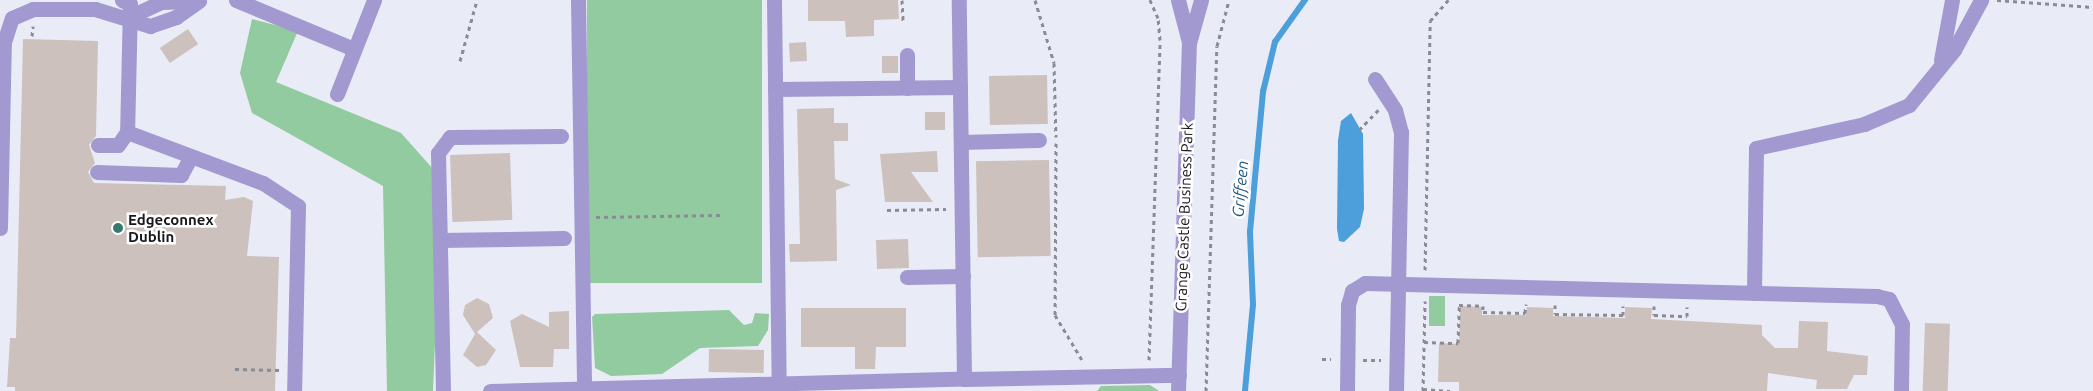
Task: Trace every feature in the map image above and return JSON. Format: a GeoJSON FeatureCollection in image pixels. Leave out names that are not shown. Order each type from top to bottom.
{"type":"FeatureCollection","features":[{"type":"Feature","properties":{"kind":"street"},"geometry":{"type":"LineString","coordinates":[[98,145],[118,145],[127,132],[130,4],[122,0]]}},
{"type":"Feature","properties":{"kind":"street"},"geometry":{"type":"LineString","coordinates":[[236,0],[354,49]]}},
{"type":"Feature","properties":{"kind":"street"},"geometry":{"type":"LineString","coordinates":[[337,94],[374,0]]}},
{"type":"Feature","properties":{"kind":"street"},"geometry":{"type":"LineString","coordinates":[[578,0],[584,389]]}},
{"type":"Feature","properties":{"kind":"street"},"geometry":{"type":"LineString","coordinates":[[774,0],[779,386]]}},
{"type":"Feature","properties":{"kind":"street"},"geometry":{"type":"LineString","coordinates":[[959,0],[964,379]]}},
{"type":"Feature","properties":{"kind":"street","name":"Grange Castle Business Park"},"geometry":{"type":"LineString","coordinates":[[1178,0],[1189,44]]}},
{"type":"Feature","properties":{"kind":"street","name":"Grange Castle Business Park"},"geometry":{"type":"LineString","coordinates":[[1178,391],[1189,44],[1201,0]]}},
{"type":"Feature","properties":{"kind":"street"},"geometry":{"type":"LineString","coordinates":[[1937,68],[1947,45],[1952,0]]}},
{"type":"Feature","properties":{"kind":"street"},"geometry":{"type":"LineString","coordinates":[[1754,293],[1756,148],[1864,124],[1909,105],[1937,68],[1954,50],[1981,0]]}},
{"type":"Feature","properties":{"kind":"street"},"geometry":{"type":"LineString","coordinates":[[0,228],[8,23],[20,12],[33,8],[95,10],[129,17],[150,26],[176,18],[201,1]]}},
{"type":"Feature","properties":{"kind":"street"},"geometry":{"type":"LineString","coordinates":[[907,55],[907,88]]}},
{"type":"Feature","properties":{"kind":"street"},"geometry":{"type":"LineString","coordinates":[[1375,79],[1395,110],[1402,132],[1396,391]]}},
{"type":"Feature","properties":{"kind":"street"},"geometry":{"type":"LineString","coordinates":[[775,89],[960,87]]}},
{"type":"Feature","properties":{"kind":"street"},"geometry":{"type":"LineString","coordinates":[[127,132],[263,183],[298,206],[294,391]]}},
{"type":"Feature","properties":{"kind":"street"},"geometry":{"type":"LineString","coordinates":[[443,391],[438,153],[450,137],[561,136]]}},
{"type":"Feature","properties":{"kind":"street"},"geometry":{"type":"LineString","coordinates":[[961,142],[1039,140]]}},
{"type":"Feature","properties":{"kind":"street"},"geometry":{"type":"LineString","coordinates":[[97,172],[181,175],[191,156]]}},
{"type":"Feature","properties":{"kind":"street"},"geometry":{"type":"LineString","coordinates":[[440,240],[564,238]]}},
{"type":"Feature","properties":{"kind":"street"},"geometry":{"type":"LineString","coordinates":[[907,277],[963,276]]}},
{"type":"Feature","properties":{"kind":"street"},"geometry":{"type":"LineString","coordinates":[[1347,391],[1347,359],[1352,291],[1365,283],[1754,293],[1888,299],[1902,324],[1900,391]]}},
{"type":"Feature","properties":{"kind":"street"},"geometry":{"type":"LineString","coordinates":[[490,391],[779,386],[964,379],[1179,375]]}},
{"type":"Feature","properties":{"kind":"path"},"geometry":{"type":"LineString","coordinates":[[460,61],[477,0]]}},
{"type":"Feature","properties":{"kind":"path"},"geometry":{"type":"LineString","coordinates":[[902,0],[903,22]]}},
{"type":"Feature","properties":{"kind":"path"},"geometry":{"type":"LineString","coordinates":[[1035,0],[1054,63],[1055,316],[1081,354],[1082,378]]}},
{"type":"Feature","properties":{"kind":"path"},"geometry":{"type":"LineString","coordinates":[[1149,361],[1160,40],[1158,18],[1151,0]]}},
{"type":"Feature","properties":{"kind":"path"},"geometry":{"type":"LineString","coordinates":[[1206,391],[1217,46],[1228,1],[1223,0]]}},
{"type":"Feature","properties":{"kind":"path"},"geometry":{"type":"LineString","coordinates":[[1448,0],[1430,21],[1423,390],[1450,391]]}},
{"type":"Feature","properties":{"kind":"path"},"geometry":{"type":"LineString","coordinates":[[1997,0],[2093,7]]}},
{"type":"Feature","properties":{"kind":"path"},"geometry":{"type":"LineString","coordinates":[[1359,130],[1371,118]]}},
{"type":"Feature","properties":{"kind":"path"},"geometry":{"type":"LineString","coordinates":[[887,210],[962,209]]}},
{"type":"Feature","properties":{"kind":"path"},"geometry":{"type":"LineString","coordinates":[[596,217],[720,215]]}},
{"type":"Feature","properties":{"kind":"path"},"geometry":{"type":"LineString","coordinates":[[1646,305],[1654,305],[1654,316],[1687,316],[1688,291]]}},
{"type":"Feature","properties":{"kind":"path"},"geometry":{"type":"LineString","coordinates":[[1424,342],[1458,343],[1459,305],[1483,306],[1483,312],[1525,313],[1525,304],[1532,304]]}},
{"type":"Feature","properties":{"kind":"path"},"geometry":{"type":"LineString","coordinates":[[1548,304],[1555,305],[1555,314],[1623,315],[1623,304],[1631,304]]}},
{"type":"Feature","properties":{"kind":"path"},"geometry":{"type":"LineString","coordinates":[[1322,359],[1423,361]]}},
{"type":"Feature","properties":{"kind":"path"},"geometry":{"type":"LineString","coordinates":[[236,369],[294,371]]}},
{"type":"Feature","properties":{"kind":"green space"},"geometry":{"type":"Polygon","coordinates":[[[587,0],[762,0],[762,283],[587,283],[587,0]]]}},
{"type":"Feature","properties":{"kind":"green space"},"geometry":{"type":"Polygon","coordinates":[[[252,19],[298,31],[276,82],[401,133],[442,179],[433,391],[387,391],[383,186],[252,113],[240,73],[252,19]]]}},
{"type":"Feature","properties":{"kind":"green space"},"geometry":{"type":"Polygon","coordinates":[[[1429,296],[1445,296],[1445,326],[1429,326],[1429,296]]]}},
{"type":"Feature","properties":{"kind":"green space"},"geometry":{"type":"Polygon","coordinates":[[[729,310],[744,325],[752,323],[755,313],[769,314],[768,330],[758,346],[700,348],[662,374],[611,376],[595,368],[592,317],[595,314],[729,310]]]}},
{"type":"Feature","properties":{"kind":"green space"},"geometry":{"type":"Polygon","coordinates":[[[1150,385],[1159,391],[1097,391],[1101,386],[1150,385]]]}},
{"type":"Feature","properties":{"kind":"water"},"geometry":{"type":"Polygon","coordinates":[[[1351,113],[1363,134],[1364,209],[1360,227],[1344,242],[1339,241],[1337,229],[1338,140],[1341,121],[1351,113]]]}},
{"type":"Feature","properties":{"kind":"building"},"geometry":{"type":"Polygon","coordinates":[[[808,0],[898,0],[899,19],[874,20],[874,36],[846,37],[845,21],[808,21],[808,0]]]}},
{"type":"Feature","properties":{"kind":"building"},"geometry":{"type":"Polygon","coordinates":[[[188,29],[198,44],[170,63],[160,48],[188,29]]]}},
{"type":"Feature","properties":{"kind":"building","name":"Edgeconnex Dublin"},"geometry":{"type":"Polygon","coordinates":[[[23,39],[98,41],[96,136],[89,145],[95,163],[88,172],[94,183],[226,186],[225,200],[244,197],[253,201],[247,256],[279,257],[275,391],[15,391],[15,387],[7,387],[10,338],[16,338],[23,39]]]}},
{"type":"Feature","properties":{"kind":"building"},"geometry":{"type":"Polygon","coordinates":[[[806,42],[807,61],[790,62],[789,43],[806,42]]]}},
{"type":"Feature","properties":{"kind":"building"},"geometry":{"type":"Polygon","coordinates":[[[882,56],[898,56],[898,73],[882,73],[882,56]]]}},
{"type":"Feature","properties":{"kind":"building"},"geometry":{"type":"Polygon","coordinates":[[[1047,75],[1048,124],[990,125],[989,76],[1047,75]]]}},
{"type":"Feature","properties":{"kind":"building"},"geometry":{"type":"Polygon","coordinates":[[[834,108],[834,123],[848,123],[848,141],[834,141],[835,179],[851,185],[836,190],[837,261],[790,262],[789,244],[800,244],[797,109],[834,108]]]}},
{"type":"Feature","properties":{"kind":"building"},"geometry":{"type":"Polygon","coordinates":[[[925,112],[945,112],[945,130],[925,130],[925,112]]]}},
{"type":"Feature","properties":{"kind":"building"},"geometry":{"type":"Polygon","coordinates":[[[937,151],[938,172],[911,172],[933,202],[885,202],[880,154],[937,151]]]}},
{"type":"Feature","properties":{"kind":"building"},"geometry":{"type":"Polygon","coordinates":[[[510,153],[512,220],[452,222],[450,155],[510,153]]]}},
{"type":"Feature","properties":{"kind":"building"},"geometry":{"type":"Polygon","coordinates":[[[1049,160],[1051,256],[978,257],[976,161],[1049,160]]]}},
{"type":"Feature","properties":{"kind":"building"},"geometry":{"type":"Polygon","coordinates":[[[908,239],[909,268],[877,269],[876,240],[908,239]]]}},
{"type":"Feature","properties":{"kind":"building"},"geometry":{"type":"Polygon","coordinates":[[[477,298],[489,304],[493,318],[477,332],[496,350],[486,365],[477,367],[463,355],[475,334],[463,315],[465,305],[477,298]]]}},
{"type":"Feature","properties":{"kind":"building"},"geometry":{"type":"Polygon","coordinates":[[[1460,306],[1482,307],[1482,315],[1526,315],[1527,307],[1553,308],[1553,316],[1625,318],[1625,307],[1652,308],[1651,319],[1762,325],[1762,335],[1775,348],[1798,348],[1799,321],[1828,322],[1827,351],[1868,356],[1867,375],[1854,375],[1847,389],[1816,389],[1817,380],[1768,373],[1767,391],[1459,391],[1459,382],[1438,382],[1439,343],[1459,344],[1460,306]]]}},
{"type":"Feature","properties":{"kind":"building"},"geometry":{"type":"Polygon","coordinates":[[[801,308],[906,308],[906,347],[876,347],[875,369],[855,369],[855,347],[801,347],[801,308]]]}},
{"type":"Feature","properties":{"kind":"building"},"geometry":{"type":"Polygon","coordinates":[[[569,311],[569,349],[554,349],[553,367],[520,367],[510,321],[522,314],[549,327],[549,312],[569,311]]]}},
{"type":"Feature","properties":{"kind":"building"},"geometry":{"type":"Polygon","coordinates":[[[1925,323],[1950,324],[1948,391],[1923,391],[1925,323]]]}},
{"type":"Feature","properties":{"kind":"building"},"geometry":{"type":"Polygon","coordinates":[[[709,349],[764,350],[764,373],[709,372],[709,349]]]}},
{"type":"Feature","properties":{"kind":"waterway","name":"Griffeen"},"geometry":{"type":"LineString","coordinates":[[1245,391],[1253,305],[1250,232],[1263,92],[1275,42],[1305,0]]}},
{"type":"Feature","properties":{"kind":"place","name":"Edgeconnex Dublin"},"geometry":{"type":"Point","coordinates":[118,228]}}]}
